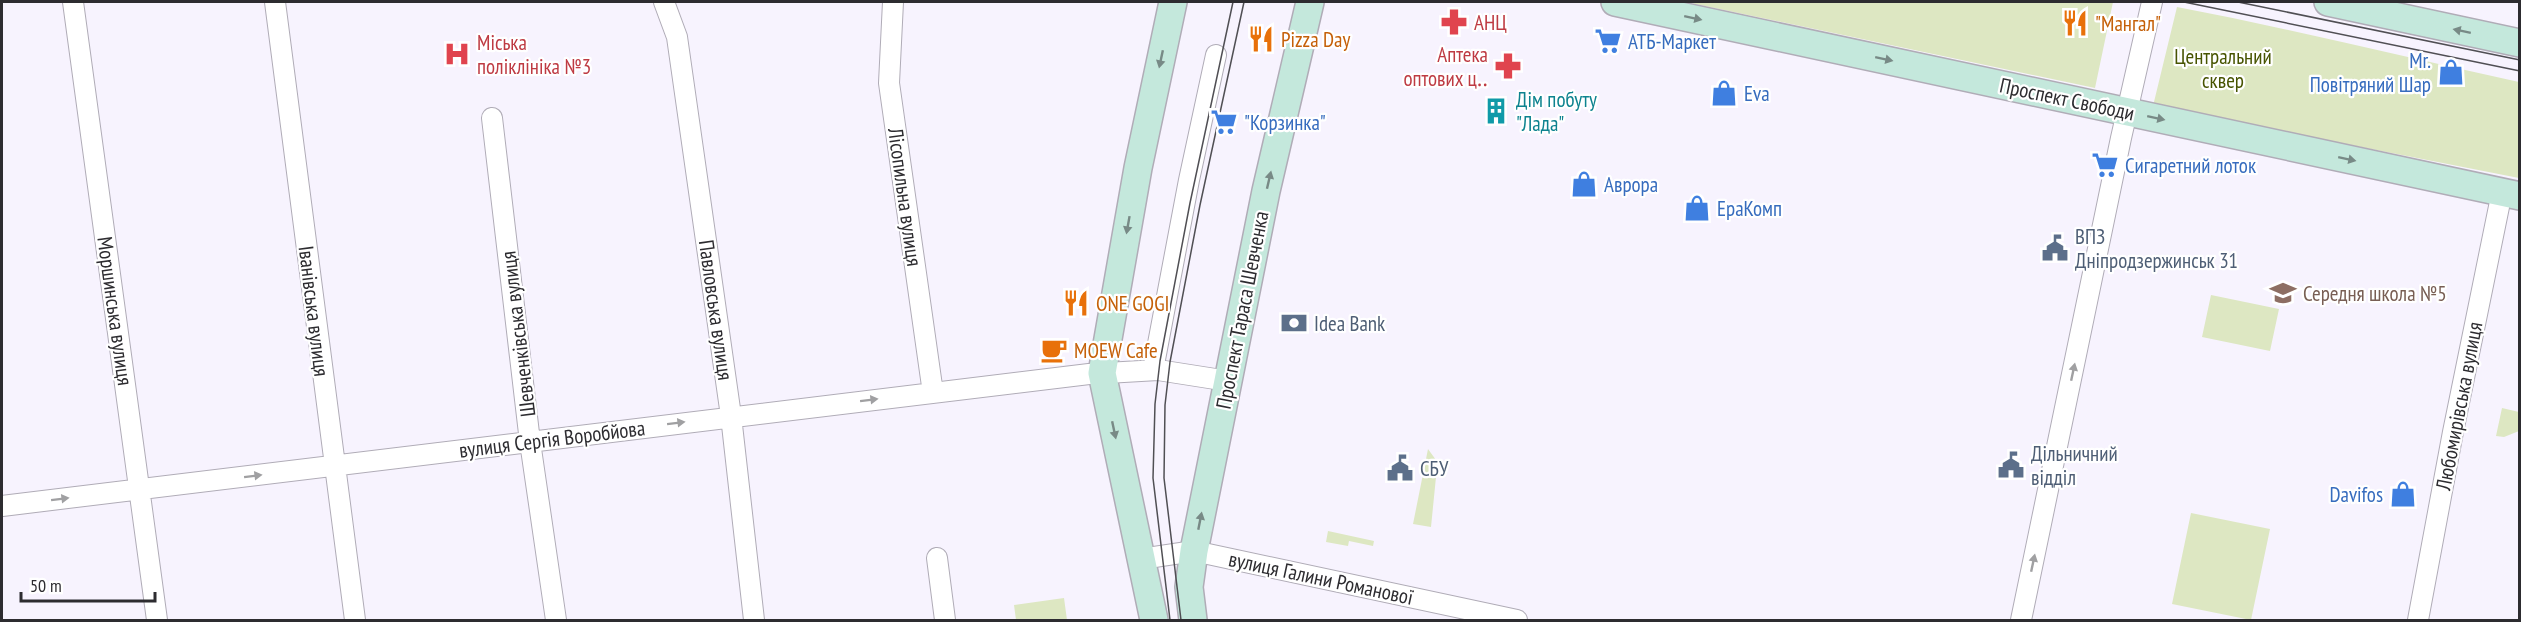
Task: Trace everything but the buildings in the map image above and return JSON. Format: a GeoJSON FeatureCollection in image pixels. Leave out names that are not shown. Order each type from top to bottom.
{"type":"FeatureCollection","features":[{"type":"Feature","properties":{"kind":"main road"},"geometry":{"type":"LineString","coordinates":[[1154,621],[1102,373],[1138,168],[1173,2]]}},
{"type":"Feature","properties":{"kind":"main road","name":"Проспект Тараса Шевченка"},"geometry":{"type":"LineString","coordinates":[[1193,621],[1189,587],[1194,551],[1266,191],[1310,2]]}},
{"type":"Feature","properties":{"kind":"main road","name":"Проспект Свободи"},"geometry":{"type":"LineString","coordinates":[[1615,2],[2511,194]]}},
{"type":"Feature","properties":{"kind":"main road"},"geometry":{"type":"LineString","coordinates":[[2328,2],[2520,43]]}},
{"type":"Feature","properties":{"kind":"street","name":"Моршинська вулиця"},"geometry":{"type":"LineString","coordinates":[[73,2],[157,621]]}},
{"type":"Feature","properties":{"kind":"street","name":"Іванівська вулиця"},"geometry":{"type":"LineString","coordinates":[[275,2],[355,621]]}},
{"type":"Feature","properties":{"kind":"street","name":"Павловська вулиця"},"geometry":{"type":"LineString","coordinates":[[664,2],[677,37],[731,416],[754,621]]}},
{"type":"Feature","properties":{"kind":"street","name":"Лісопильна вулиця"},"geometry":{"type":"LineString","coordinates":[[893,2],[889,83],[933,393]]}},
{"type":"Feature","properties":{"kind":"street"},"geometry":{"type":"LineString","coordinates":[[2021,621],[2152,2]]}},
{"type":"Feature","properties":{"kind":"street"},"geometry":{"type":"LineString","coordinates":[[1152,370],[1216,55]]}},
{"type":"Feature","properties":{"kind":"street","name":"Шевченківська вулиця"},"geometry":{"type":"LineString","coordinates":[[492,118],[530,442],[556,621]]}},
{"type":"Feature","properties":{"kind":"street","name":"Любомирівська вулиця"},"geometry":{"type":"LineString","coordinates":[[2418,621],[2453,432],[2511,194]]}},
{"type":"Feature","properties":{"kind":"street","name":"вулиця Сергія Воробйова"},"geometry":{"type":"LineString","coordinates":[[2,506],[731,416],[1102,373],[1152,370],[1228,381]]}},
{"type":"Feature","properties":{"kind":"street"},"geometry":{"type":"LineString","coordinates":[[1141,559],[1194,551]]}},
{"type":"Feature","properties":{"kind":"street","name":"вулиця Галини Романової"},"geometry":{"type":"LineString","coordinates":[[1194,551],[1517,621]]}},
{"type":"Feature","properties":{"kind":"street"},"geometry":{"type":"LineString","coordinates":[[937,558],[945,621]]}},
{"type":"Feature","properties":{"kind":"green space"},"geometry":{"type":"Polygon","coordinates":[[[1686,2],[2113,2],[2095,88],[1686,2]]]}},
{"type":"Feature","properties":{"kind":"green space","name":"Центральний сквер"},"geometry":{"type":"Polygon","coordinates":[[[2177,7],[2519,82],[2519,178],[2153,106],[2177,7]]]}},
{"type":"Feature","properties":{"kind":"green space"},"geometry":{"type":"Polygon","coordinates":[[[2211,295],[2279,309],[2270,351],[2202,337],[2211,295]]]}},
{"type":"Feature","properties":{"kind":"green space"},"geometry":{"type":"Polygon","coordinates":[[[2502,408],[2519,412],[2519,431],[2504,437],[2496,436],[2502,408]]]}},
{"type":"Feature","properties":{"kind":"green space"},"geometry":{"type":"Polygon","coordinates":[[[1428,449],[1436,460],[1437,467],[1431,527],[1413,524],[1428,449]]]}},
{"type":"Feature","properties":{"kind":"green space"},"geometry":{"type":"Polygon","coordinates":[[[2191,513],[2270,529],[2251,620],[2172,604],[2191,513]]]}},
{"type":"Feature","properties":{"kind":"green space"},"geometry":{"type":"Polygon","coordinates":[[[1328,531],[1374,541],[1373,546],[1349,541],[1348,546],[1326,542],[1328,531]]]}},
{"type":"Feature","properties":{"kind":"green space"},"geometry":{"type":"Polygon","coordinates":[[[1064,598],[1067,620],[1016,620],[1014,605],[1064,598]]]}},
{"type":"Feature","properties":{"kind":"tram line"},"geometry":{"type":"LineString","coordinates":[[1170,620],[1153,478],[1155,404],[1160,361],[1190,203],[1233,2]]}},
{"type":"Feature","properties":{"kind":"tram line"},"geometry":{"type":"LineString","coordinates":[[1181,620],[1164,478],[1165,405],[1170,362],[1200,205],[1244,2]]}},
{"type":"Feature","properties":{"kind":"tram line"},"geometry":{"type":"LineString","coordinates":[[2184,2],[2520,71]]}},
{"type":"Feature","properties":{"kind":"tram line"},"geometry":{"type":"LineString","coordinates":[[2238,2],[2520,60]]}},
{"type":"Feature","properties":{"kind":"place","name":"АНЦ"},"geometry":{"type":"Point","coordinates":[1454,22]}},
{"type":"Feature","properties":{"kind":"place","name":"\"Мангал\""},"geometry":{"type":"Point","coordinates":[2075,23]}},
{"type":"Feature","properties":{"kind":"place","name":"Pizza Day"},"geometry":{"type":"Point","coordinates":[1261,39]}},
{"type":"Feature","properties":{"kind":"place","name":"АТБ-Маркет"},"geometry":{"type":"Point","coordinates":[1608,41]}},
{"type":"Feature","properties":{"kind":"place","name":"Міська поліклініка №3"},"geometry":{"type":"Point","coordinates":[457,54]}},
{"type":"Feature","properties":{"kind":"place","name":"Аптека оптових ц‥"},"geometry":{"type":"Point","coordinates":[1508,66]}},
{"type":"Feature","properties":{"kind":"place","name":"Mr. Повітряний Шар"},"geometry":{"type":"Point","coordinates":[2451,72]}},
{"type":"Feature","properties":{"kind":"place","name":"Eva"},"geometry":{"type":"Point","coordinates":[1724,93]}},
{"type":"Feature","properties":{"kind":"place","name":"Дім побуту \"Лада\""},"geometry":{"type":"Point","coordinates":[1496,111]}},
{"type":"Feature","properties":{"kind":"place","name":"\"Корзинка\""},"geometry":{"type":"Point","coordinates":[1224,122]}},
{"type":"Feature","properties":{"kind":"place","name":"Сигаретний лоток"},"geometry":{"type":"Point","coordinates":[2105,165]}},
{"type":"Feature","properties":{"kind":"place","name":"Аврора"},"geometry":{"type":"Point","coordinates":[1584,184]}},
{"type":"Feature","properties":{"kind":"place","name":"ЕраКомп"},"geometry":{"type":"Point","coordinates":[1697,208]}},
{"type":"Feature","properties":{"kind":"place","name":"ВПЗ Дніпродзержинськ 31"},"geometry":{"type":"Point","coordinates":[2055,248]}},
{"type":"Feature","properties":{"kind":"place","name":"Середня школа №5"},"geometry":{"type":"Point","coordinates":[2283,293]}},
{"type":"Feature","properties":{"kind":"place","name":"ONE GOGI"},"geometry":{"type":"Point","coordinates":[1076,303]}},
{"type":"Feature","properties":{"kind":"place","name":"Idea Bank"},"geometry":{"type":"Point","coordinates":[1294,323]}},
{"type":"Feature","properties":{"kind":"place","name":"MOEW Cafe"},"geometry":{"type":"Point","coordinates":[1054,350]}},
{"type":"Feature","properties":{"kind":"place","name":"Дільничний відділ"},"geometry":{"type":"Point","coordinates":[2011,465]}},
{"type":"Feature","properties":{"kind":"place","name":"СБУ"},"geometry":{"type":"Point","coordinates":[1400,468]}},
{"type":"Feature","properties":{"kind":"place","name":"Davifos"},"geometry":{"type":"Point","coordinates":[2403,494]}}]}
